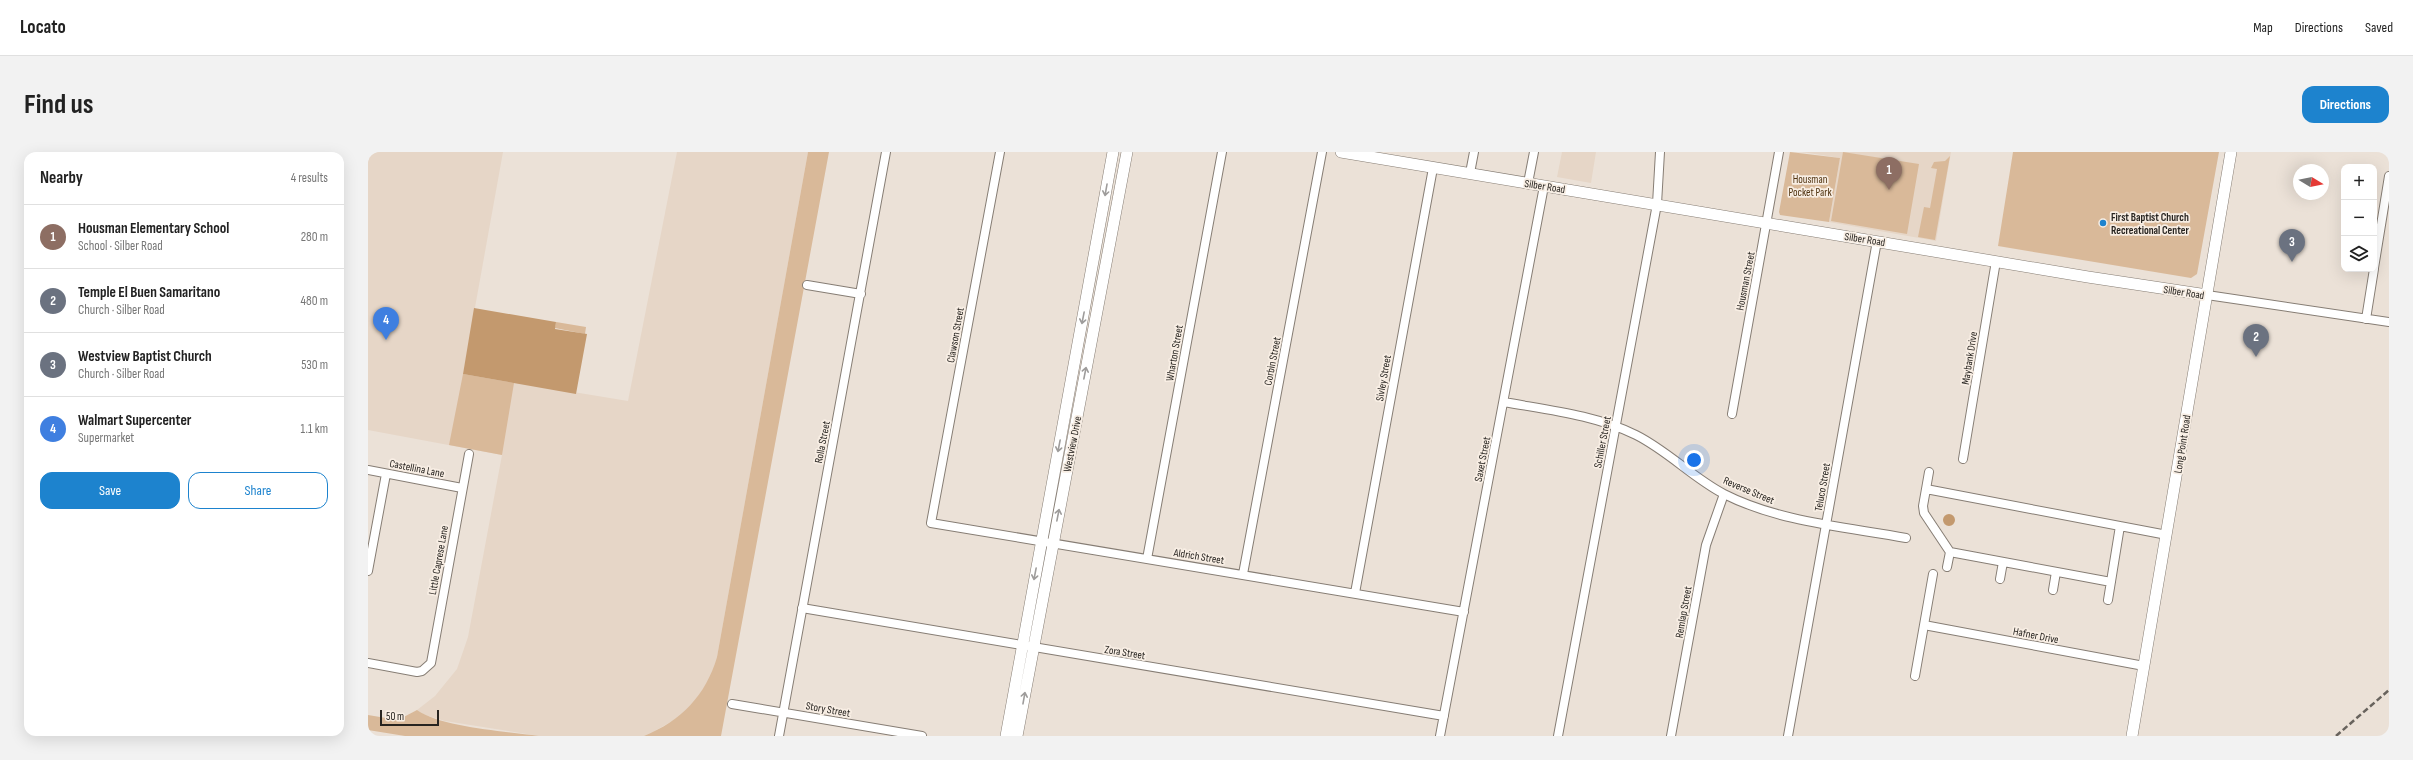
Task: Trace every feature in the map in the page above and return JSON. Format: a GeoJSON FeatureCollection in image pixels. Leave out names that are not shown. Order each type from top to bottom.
{"type":"FeatureCollection","features":[{"type":"Feature","properties":{"kind":"main road","name":"Westview Drive"},"geometry":{"type":"LineString","coordinates":[[1006,736],[1041,542],[1096,254],[1113,152]]}},
{"type":"Feature","properties":{"kind":"main road","name":"Westview Drive"},"geometry":{"type":"LineString","coordinates":[[1017,736],[1127,152]]}},
{"type":"Feature","properties":{"kind":"main road","name":"Silber Road"},"geometry":{"type":"LineString","coordinates":[[1341,152],[2207,295]]}},
{"type":"Feature","properties":{"kind":"main road","name":"Long Point Road"},"geometry":{"type":"LineString","coordinates":[[2132,736],[2231,152]]}},
{"type":"Feature","properties":{"kind":"main road"},"geometry":{"type":"LineString","coordinates":[[1096,254],[1107,257]]}},
{"type":"Feature","properties":{"kind":"main road"},"geometry":{"type":"LineString","coordinates":[[1069,395],[1080,397]]}},
{"type":"Feature","properties":{"kind":"street","name":"Rolla Street"},"geometry":{"type":"LineString","coordinates":[[778,736],[861,294],[886,152]]}},
{"type":"Feature","properties":{"kind":"street","name":"Clawson Street"},"geometry":{"type":"LineString","coordinates":[[931,522],[1000,152]]}},
{"type":"Feature","properties":{"kind":"street","name":"Wharton Street"},"geometry":{"type":"LineString","coordinates":[[1147,559],[1222,152]]}},
{"type":"Feature","properties":{"kind":"street","name":"Corbin Street"},"geometry":{"type":"LineString","coordinates":[[1243,574],[1322,152]]}},
{"type":"Feature","properties":{"kind":"street"},"geometry":{"type":"LineString","coordinates":[[1528,183],[1534,152]]}},
{"type":"Feature","properties":{"kind":"street","name":"Schiller Street"},"geometry":{"type":"LineString","coordinates":[[1558,736],[1657,204],[1660,152]]}},
{"type":"Feature","properties":{"kind":"street","name":"Housman Street"},"geometry":{"type":"LineString","coordinates":[[1732,414],[1779,152]]}},
{"type":"Feature","properties":{"kind":"street"},"geometry":{"type":"LineString","coordinates":[[1470,173],[1473,154]]}},
{"type":"Feature","properties":{"kind":"street","name":"Sivley Street"},"geometry":{"type":"LineString","coordinates":[[1355,593],[1433,168]]}},
{"type":"Feature","properties":{"kind":"street"},"geometry":{"type":"LineString","coordinates":[[2377,250],[2389,176]]}},
{"type":"Feature","properties":{"kind":"street","name":"Saxet Street"},"geometry":{"type":"LineString","coordinates":[[1440,736],[1544,186]]}},
{"type":"Feature","properties":{"kind":"street","name":"Teluco Street"},"geometry":{"type":"LineString","coordinates":[[1788,736],[1877,241]]}},
{"type":"Feature","properties":{"kind":"street","name":"Maybank Drive"},"geometry":{"type":"LineString","coordinates":[[1963,459],[1996,261]]}},
{"type":"Feature","properties":{"kind":"street"},"geometry":{"type":"LineString","coordinates":[[2366,319],[2373,272]]}},
{"type":"Feature","properties":{"kind":"street"},"geometry":{"type":"LineString","coordinates":[[807,285],[861,294]]}},
{"type":"Feature","properties":{"kind":"street","name":"Silber Road"},"geometry":{"type":"LineString","coordinates":[[2207,295],[2389,322]]}},
{"type":"Feature","properties":{"kind":"street","name":"Reverse Street"},"geometry":{"type":"LineString","coordinates":[[1504,402],[1594,419],[1616,426],[1659,449],[1724,494],[1780,515],[1906,538]]}},
{"type":"Feature","properties":{"kind":"street","name":"Little Caprese Lane"},"geometry":{"type":"LineString","coordinates":[[368,663],[417,672],[426,668],[431,663],[469,454]]}},
{"type":"Feature","properties":{"kind":"street","name":"Castellina Lane"},"geometry":{"type":"LineString","coordinates":[[368,470],[462,488]]}},
{"type":"Feature","properties":{"kind":"street"},"geometry":{"type":"LineString","coordinates":[[1928,472],[1924,513],[1950,552],[1947,568]]}},
{"type":"Feature","properties":{"kind":"street"},"geometry":{"type":"LineString","coordinates":[[368,571],[386,474]]}},
{"type":"Feature","properties":{"kind":"street"},"geometry":{"type":"LineString","coordinates":[[1926,489],[2167,535]]}},
{"type":"Feature","properties":{"kind":"street","name":"Remlap Street"},"geometry":{"type":"LineString","coordinates":[[1672,736],[1706,545],[1724,494]]}},
{"type":"Feature","properties":{"kind":"street","name":"Aldrich Street"},"geometry":{"type":"LineString","coordinates":[[931,522],[1041,542],[1243,574],[1464,612]]}},
{"type":"Feature","properties":{"kind":"street"},"geometry":{"type":"LineString","coordinates":[[2108,600],[2120,526]]}},
{"type":"Feature","properties":{"kind":"street"},"geometry":{"type":"LineString","coordinates":[[1950,552],[2111,582]]}},
{"type":"Feature","properties":{"kind":"street"},"geometry":{"type":"LineString","coordinates":[[2000,579],[2003,562]]}},
{"type":"Feature","properties":{"kind":"street"},"geometry":{"type":"LineString","coordinates":[[2053,590],[2056,572]]}},
{"type":"Feature","properties":{"kind":"street"},"geometry":{"type":"LineString","coordinates":[[1915,676],[1933,574]]}},
{"type":"Feature","properties":{"kind":"street","name":"Zora Street"},"geometry":{"type":"LineString","coordinates":[[802,608],[1022,644],[1095,659],[1444,716]]}},
{"type":"Feature","properties":{"kind":"street","name":"Hafner Drive"},"geometry":{"type":"LineString","coordinates":[[1924,625],[2144,666]]}},
{"type":"Feature","properties":{"kind":"street","name":"Story Street"},"geometry":{"type":"LineString","coordinates":[[732,704],[922,736]]}},
{"type":"Feature","properties":{"kind":"shaded area"},"geometry":{"type":"Polygon","coordinates":[[[368,152],[503,152],[463,374],[628,401],[677,152],[808,152],[717,657],[711,677],[695,701],[679,717],[653,732],[644,736],[539,736],[445,721],[425,715],[417,710],[435,696],[457,669],[468,637],[502,455],[368,430],[368,152]]]}},
{"type":"Feature","properties":{"kind":"shaded area"},"geometry":{"type":"Polygon","coordinates":[[[1562,152],[1596,152],[1591,183],[1557,177],[1562,152]]]}},
{"type":"Feature","properties":{"kind":"shaded area"},"geometry":{"type":"Polygon","coordinates":[[[1802,152],[1951,152],[1936,241],[1829,222],[1840,158],[1802,152]]]}},
{"type":"Feature","properties":{"kind":"shaded area"},"geometry":{"type":"Polygon","coordinates":[[[474,308],[556,322],[555,329],[587,334],[576,394],[463,374],[474,308]]]}},
{"type":"Feature","properties":{"kind":"shaded area"},"geometry":{"type":"Polygon","coordinates":[[[1949,514],[1953,516],[1955,520],[1953,524],[1949,526],[1945,524],[1943,520],[1945,516],[1949,514]]]}},
{"type":"Feature","properties":{"kind":"green space"},"geometry":{"type":"Polygon","coordinates":[[[808,152],[829,152],[721,736],[644,736],[669,723],[690,705],[699,695],[706,683],[717,657],[808,152]]]}},
{"type":"Feature","properties":{"kind":"green space","name":"Housman Pocket Park"},"geometry":{"type":"Polygon","coordinates":[[[1790,152],[1840,158],[1829,222],[1780,215],[1779,212],[1790,152]]]}},
{"type":"Feature","properties":{"kind":"green space"},"geometry":{"type":"Polygon","coordinates":[[[1843,152],[1919,164],[1907,234],[1831,221],[1843,152]]]}},
{"type":"Feature","properties":{"kind":"green space","name":"First Baptist Church Recreational Center"},"geometry":{"type":"Polygon","coordinates":[[[2013,152],[2219,152],[2197,274],[2191,278],[1998,246],[2013,152]]]}},
{"type":"Feature","properties":{"kind":"green space"},"geometry":{"type":"Polygon","coordinates":[[[1950,156],[1935,240],[1918,237],[1924,207],[1930,208],[1937,169],[1931,168],[1934,162],[1945,161],[1950,156]]]}},
{"type":"Feature","properties":{"kind":"green space"},"geometry":{"type":"Polygon","coordinates":[[[556,322],[586,327],[585,334],[555,328],[556,322]]]}},
{"type":"Feature","properties":{"kind":"green space"},"geometry":{"type":"Polygon","coordinates":[[[463,374],[514,383],[502,455],[449,445],[463,374]]]}},
{"type":"Feature","properties":{"kind":"green space"},"geometry":{"type":"Polygon","coordinates":[[[417,710],[428,716],[458,725],[539,736],[405,736],[368,730],[368,715],[398,720],[417,710]]]}},
{"type":"Feature","properties":{"kind":"railway"},"geometry":{"type":"LineString","coordinates":[[2336,736],[2389,690]]}},
{"type":"Feature","properties":{"kind":"place","name":"Housman Elementary School"},"geometry":{"type":"Point","coordinates":[1889,190]}},
{"type":"Feature","properties":{"kind":"place","name":"First Baptist Church Recreational Center"},"geometry":{"type":"Point","coordinates":[2103,223]}},
{"type":"Feature","properties":{"kind":"place","name":"Westview Baptist Church"},"geometry":{"type":"Point","coordinates":[2292,262]}},
{"type":"Feature","properties":{"kind":"place","name":"Walmart Supercenter"},"geometry":{"type":"Point","coordinates":[386,340]}},
{"type":"Feature","properties":{"kind":"place","name":"Temple El Buen Samaritano"},"geometry":{"type":"Point","coordinates":[2256,357]}}]}
